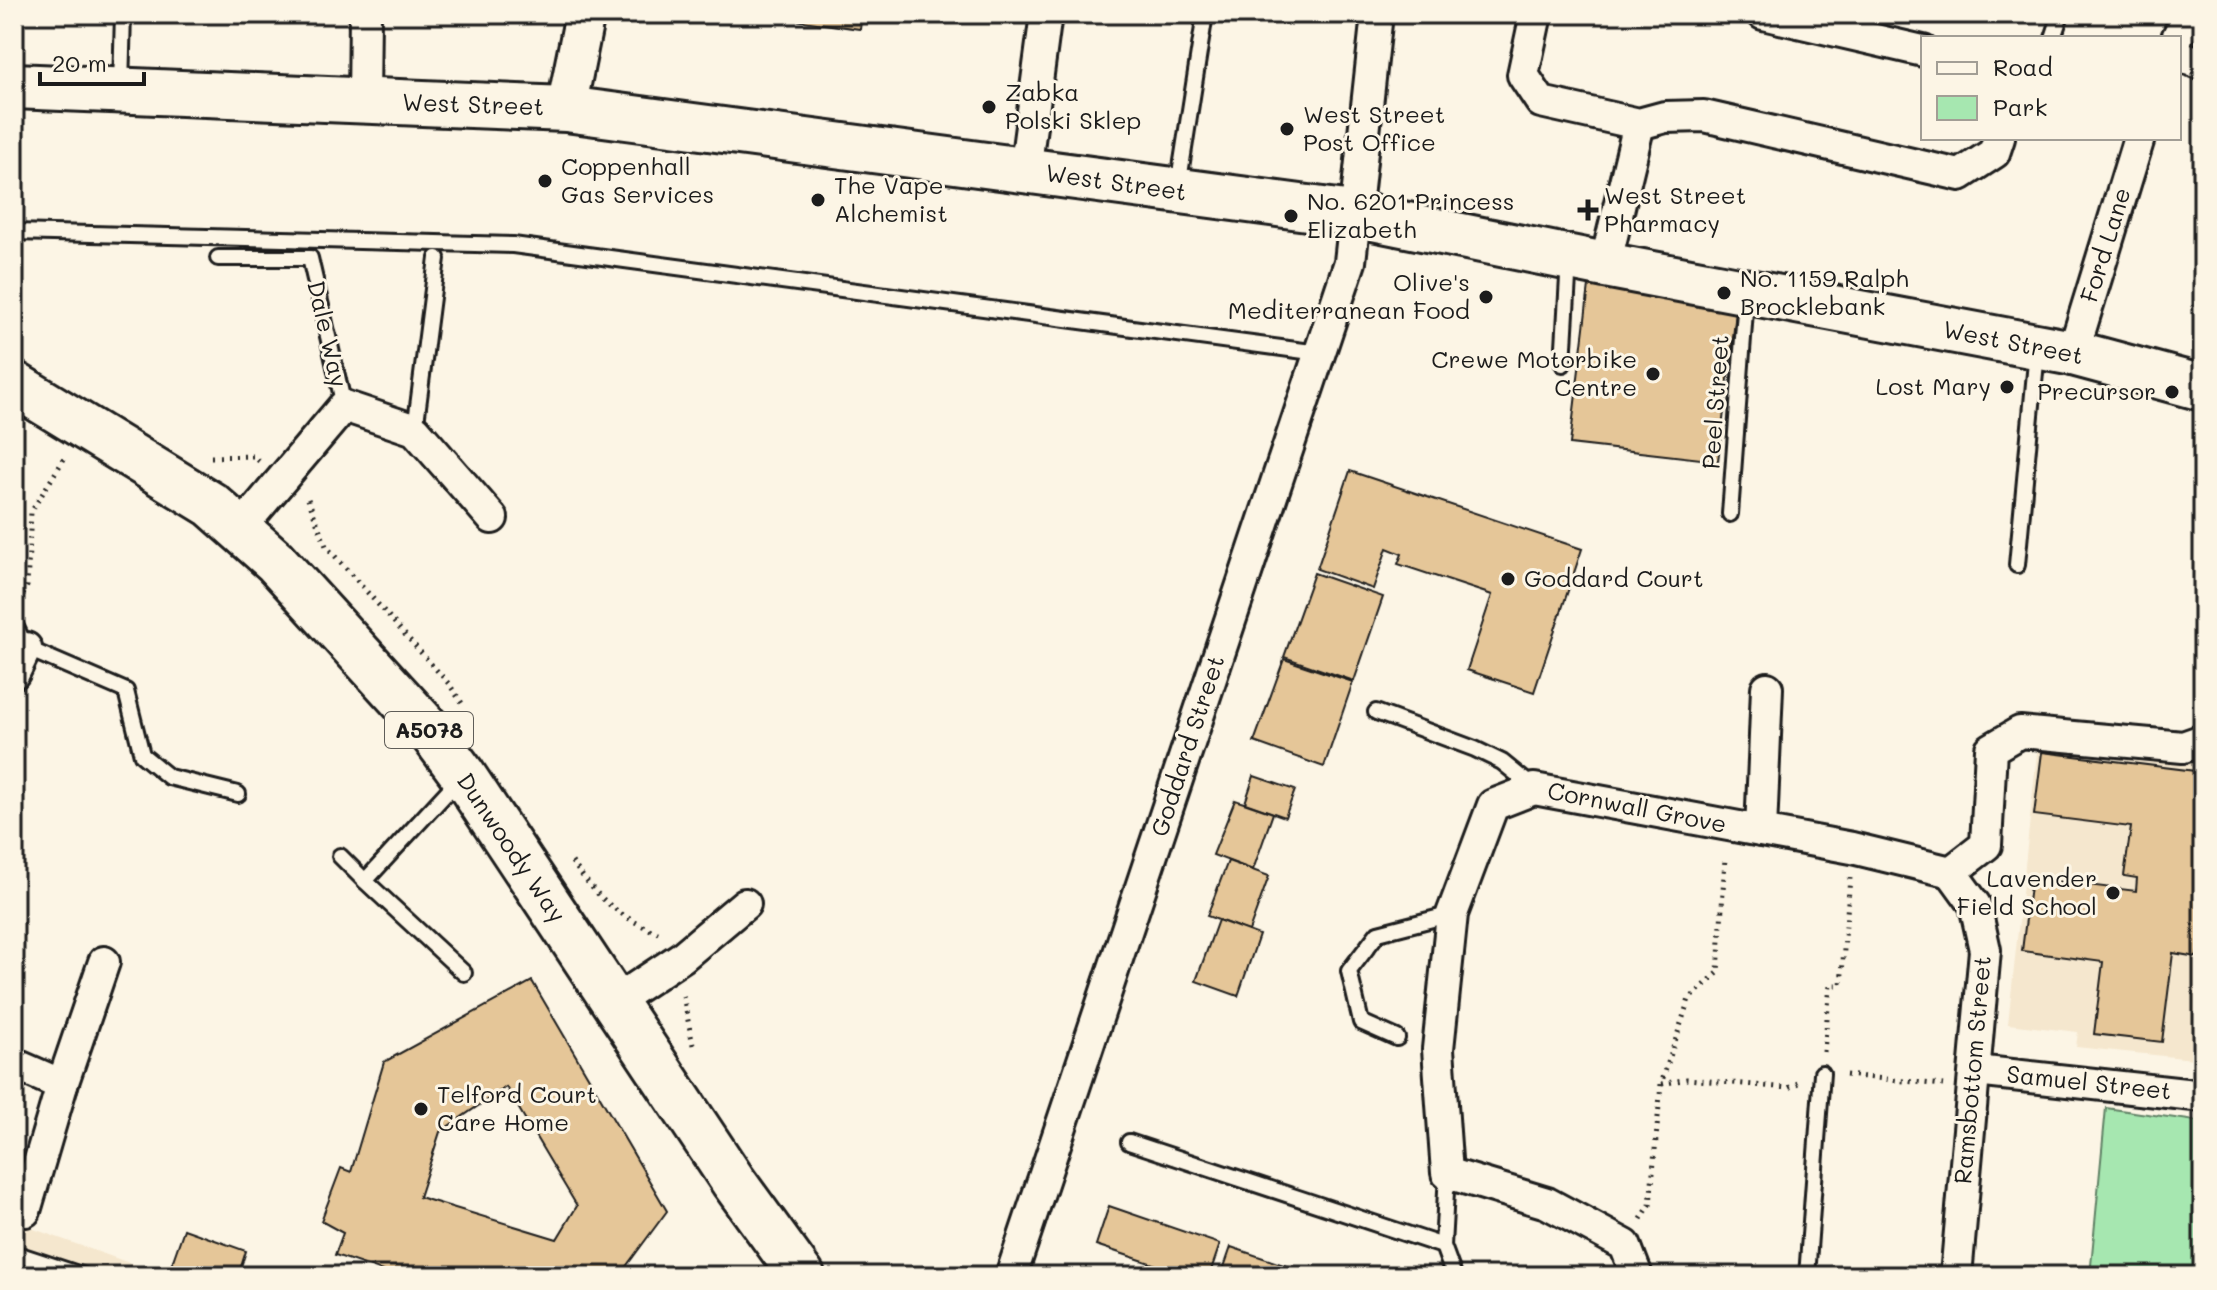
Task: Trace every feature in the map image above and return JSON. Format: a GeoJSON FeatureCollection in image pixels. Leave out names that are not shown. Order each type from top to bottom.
{"type":"FeatureCollection","features":[{"type":"Feature","properties":{"kind":"main road","name":"West Street"},"geometry":{"type":"LineString","coordinates":[[14,86],[566,109],[1353,214],[1587,262],[2055,350],[2203,388]]}},
{"type":"Feature","properties":{"kind":"main road","name":"Dunwoody Way"},"geometry":{"type":"LineString","coordinates":[[14,384],[212,505],[275,561],[410,709],[463,775],[733,1181],[802,1276]]}},
{"type":"Feature","properties":{"kind":"main road","name":"Dunwoody Way"},"geometry":{"type":"LineString","coordinates":[[733,1181],[765,1276]]}},
{"type":"Feature","properties":{"kind":"street"},"geometry":{"type":"LineString","coordinates":[[364,101],[365,14]]}},
{"type":"Feature","properties":{"kind":"street"},"geometry":{"type":"LineString","coordinates":[[566,109],[585,14]]}},
{"type":"Feature","properties":{"kind":"street"},"geometry":{"type":"LineString","coordinates":[[1025,171],[1046,14]]}},
{"type":"Feature","properties":{"kind":"street","name":"Goddard Street"},"geometry":{"type":"LineString","coordinates":[[1011,1276],[1350,262],[1377,14]]}},
{"type":"Feature","properties":{"kind":"street"},"geometry":{"type":"LineString","coordinates":[[1536,14],[1523,75],[1541,102],[1639,124],[1665,117],[1704,116],[1960,175],[1994,153],[1998,140]]}},
{"type":"Feature","properties":{"kind":"street"},"geometry":{"type":"LineString","coordinates":[[1763,14],[1921,51]]}},
{"type":"Feature","properties":{"kind":"street"},"geometry":{"type":"LineString","coordinates":[[2178,36],[2189,14]]}},
{"type":"Feature","properties":{"kind":"street"},"geometry":{"type":"LineString","coordinates":[[2181,57],[2203,64]]}},
{"type":"Feature","properties":{"kind":"street"},"geometry":{"type":"LineString","coordinates":[[1587,262],[1639,124]]}},
{"type":"Feature","properties":{"kind":"street","name":"Ford Lane"},"geometry":{"type":"LineString","coordinates":[[2055,350],[2138,140]]}},
{"type":"Feature","properties":{"kind":"street","name":"Dale Way"},"geometry":{"type":"LineString","coordinates":[[239,530],[344,406],[415,430]]}},
{"type":"Feature","properties":{"kind":"street"},"geometry":{"type":"LineString","coordinates":[[415,430],[492,518]]}},
{"type":"Feature","properties":{"kind":"street"},"geometry":{"type":"LineString","coordinates":[[1761,831],[1767,688]]}},
{"type":"Feature","properties":{"kind":"street"},"geometry":{"type":"LineString","coordinates":[[1951,872],[1986,845],[1991,749],[2020,732],[2183,747],[2203,740]]}},
{"type":"Feature","properties":{"kind":"street","name":"Cornwall Grove"},"geometry":{"type":"LineString","coordinates":[[1447,1173],[1438,1049],[1452,914],[1493,805],[1534,789],[1852,848],[1951,872]]}},
{"type":"Feature","properties":{"kind":"street","name":"Ramsbottom Street"},"geometry":{"type":"LineString","coordinates":[[1951,872],[1975,905],[1985,950],[1956,1276]]}},
{"type":"Feature","properties":{"kind":"street"},"geometry":{"type":"LineString","coordinates":[[614,1002],[682,957],[745,904]]}},
{"type":"Feature","properties":{"kind":"street"},"geometry":{"type":"LineString","coordinates":[[25,1211],[62,1085],[104,962]]}},
{"type":"Feature","properties":{"kind":"street"},"geometry":{"type":"LineString","coordinates":[[14,1064],[62,1085]]}},
{"type":"Feature","properties":{"kind":"street","name":"Samuel Street"},"geometry":{"type":"LineString","coordinates":[[1976,1071],[2203,1096]]}},
{"type":"Feature","properties":{"kind":"street"},"geometry":{"type":"LineString","coordinates":[[1447,1173],[1547,1203],[1625,1245],[1637,1276]]}},
{"type":"Feature","properties":{"kind":"lane"},"geometry":{"type":"LineString","coordinates":[[121,92],[123,14]]}},
{"type":"Feature","properties":{"kind":"lane"},"geometry":{"type":"LineString","coordinates":[[1178,191],[1205,14]]}},
{"type":"Feature","properties":{"kind":"lane"},"geometry":{"type":"LineString","coordinates":[[2054,36],[2061,14]]}},
{"type":"Feature","properties":{"kind":"lane"},"geometry":{"type":"LineString","coordinates":[[14,232],[513,245],[1319,353]]}},
{"type":"Feature","properties":{"kind":"lane","name":"Dale Way"},"geometry":{"type":"LineString","coordinates":[[218,258],[310,258],[344,406]]}},
{"type":"Feature","properties":{"kind":"lane"},"geometry":{"type":"LineString","coordinates":[[415,430],[437,258]]}},
{"type":"Feature","properties":{"kind":"lane"},"geometry":{"type":"LineString","coordinates":[[1563,364],[1587,262]]}},
{"type":"Feature","properties":{"kind":"lane","name":"Peel Street"},"geometry":{"type":"LineString","coordinates":[[1730,514],[1746,292]]}},
{"type":"Feature","properties":{"kind":"lane"},"geometry":{"type":"LineString","coordinates":[[2017,565],[2055,350]]}},
{"type":"Feature","properties":{"kind":"lane"},"geometry":{"type":"LineString","coordinates":[[18,648],[126,691],[142,755],[169,777],[238,794]]}},
{"type":"Feature","properties":{"kind":"lane"},"geometry":{"type":"LineString","coordinates":[[1376,712],[1502,762],[1534,789]]}},
{"type":"Feature","properties":{"kind":"lane"},"geometry":{"type":"LineString","coordinates":[[365,881],[463,775]]}},
{"type":"Feature","properties":{"kind":"lane"},"geometry":{"type":"LineString","coordinates":[[340,856],[464,973]]}},
{"type":"Feature","properties":{"kind":"lane"},"geometry":{"type":"LineString","coordinates":[[1397,1038],[1361,1022],[1349,971],[1378,933],[1452,914]]}},
{"type":"Feature","properties":{"kind":"lane"},"geometry":{"type":"LineString","coordinates":[[1807,1276],[1822,1073]]}},
{"type":"Feature","properties":{"kind":"lane"},"geometry":{"type":"LineString","coordinates":[[1129,1142],[1443,1246]]}},
{"type":"Feature","properties":{"kind":"lane"},"geometry":{"type":"LineString","coordinates":[[1447,1173],[1443,1246],[1454,1276]]}},
{"type":"Feature","properties":{"kind":"lane"},"geometry":{"type":"LineString","coordinates":[[14,1253],[84,1276]]}},
{"type":"Feature","properties":{"kind":"path"},"geometry":{"type":"LineString","coordinates":[[18,607],[27,586],[31,512],[84,427]]}},
{"type":"Feature","properties":{"kind":"path"},"geometry":{"type":"LineString","coordinates":[[1625,1245],[1650,1205],[1661,1084],[1689,999],[1718,973],[1726,825]]}},
{"type":"Feature","properties":{"kind":"path"},"geometry":{"type":"LineString","coordinates":[[1822,1073],[1830,985],[1841,985],[1852,848]]}},
{"type":"Feature","properties":{"kind":"shaded area","name":"Lavender Field School"},"geometry":{"type":"Polygon","coordinates":[[[2038,744],[2203,761],[2203,1060],[2076,1047],[2078,1032],[2008,1024],[2038,744]]]}},
{"type":"Feature","properties":{"kind":"shaded area"},"geometry":{"type":"Polygon","coordinates":[[[14,1222],[166,1276],[14,1276],[14,1222]]]}},
{"type":"Feature","properties":{"kind":"green space"},"geometry":{"type":"Polygon","coordinates":[[[2106,1108],[2203,1122],[2203,1276],[2090,1276],[2106,1108]]]}},
{"type":"Feature","properties":{"kind":"building"},"geometry":{"type":"Polygon","coordinates":[[[775,14],[862,14],[860,29],[774,17],[775,14]]]}},
{"type":"Feature","properties":{"kind":"building","name":"Crewe Motorbike Centre"},"geometry":{"type":"Polygon","coordinates":[[[1589,286],[1737,304],[1718,461],[1570,444],[1589,286]]]}},
{"type":"Feature","properties":{"kind":"building","name":"Goddard Court"},"geometry":{"type":"Polygon","coordinates":[[[1350,471],[1582,549],[1534,692],[1467,670],[1492,595],[1398,564],[1402,554],[1387,548],[1373,589],[1317,569],[1350,471]]]}},
{"type":"Feature","properties":{"kind":"building"},"geometry":{"type":"Polygon","coordinates":[[[1314,573],[1383,597],[1354,681],[1284,657],[1314,573]]]}},
{"type":"Feature","properties":{"kind":"building"},"geometry":{"type":"Polygon","coordinates":[[[1284,659],[1353,682],[1324,767],[1254,742],[1284,659]]]}},
{"type":"Feature","properties":{"kind":"building","name":"Lavender Field School"},"geometry":{"type":"Polygon","coordinates":[[[2042,752],[2203,772],[2203,939],[2200,938],[2197,957],[2173,953],[2162,1042],[2094,1034],[2103,962],[2022,951],[2031,878],[2136,891],[2137,878],[2124,876],[2131,827],[2034,815],[2042,752]]]}},
{"type":"Feature","properties":{"kind":"building"},"geometry":{"type":"Polygon","coordinates":[[[1254,776],[1295,790],[1285,817],[1245,803],[1254,776]]]}},
{"type":"Feature","properties":{"kind":"building"},"geometry":{"type":"Polygon","coordinates":[[[1235,800],[1273,813],[1253,870],[1213,855],[1235,800]]]}},
{"type":"Feature","properties":{"kind":"building"},"geometry":{"type":"Polygon","coordinates":[[[1228,861],[1269,876],[1249,931],[1207,916],[1228,861]]]}},
{"type":"Feature","properties":{"kind":"building"},"geometry":{"type":"Polygon","coordinates":[[[1218,920],[1259,935],[1238,996],[1196,981],[1218,920]]]}},
{"type":"Feature","properties":{"kind":"building","name":"Telford Court Care Home"},"geometry":{"type":"Polygon","coordinates":[[[532,981],[667,1211],[619,1276],[397,1276],[335,1255],[343,1233],[321,1221],[341,1168],[351,1172],[384,1062],[532,981]],[[506,1087],[440,1132],[419,1197],[557,1239],[577,1206],[506,1087]]]}},
{"type":"Feature","properties":{"kind":"building"},"geometry":{"type":"Polygon","coordinates":[[[1109,1206],[1220,1244],[1209,1276],[1189,1276],[1096,1245],[1109,1206]]]}},
{"type":"Feature","properties":{"kind":"building"},"geometry":{"type":"Polygon","coordinates":[[[184,1229],[246,1251],[238,1276],[191,1276],[170,1269],[184,1229]]]}},
{"type":"Feature","properties":{"kind":"building"},"geometry":{"type":"Polygon","coordinates":[[[1231,1247],[1316,1276],[1221,1276],[1231,1247]]]}},
{"type":"Feature","properties":{"kind":"place","name":"Zabka Polski Sklep"},"geometry":{"type":"Point","coordinates":[989,107]}},
{"type":"Feature","properties":{"kind":"place","name":"West Street Post Office"},"geometry":{"type":"Point","coordinates":[1287,129]}},
{"type":"Feature","properties":{"kind":"place","name":"Coppenhall Gas Services"},"geometry":{"type":"Point","coordinates":[545,181]}},
{"type":"Feature","properties":{"kind":"place","name":"The Vape Alchemist"},"geometry":{"type":"Point","coordinates":[818,200]}},
{"type":"Feature","properties":{"kind":"place","name":"West Street Pharmacy"},"geometry":{"type":"Point","coordinates":[1588,210]}},
{"type":"Feature","properties":{"kind":"place","name":"No. 6201 Princess Elizabeth"},"geometry":{"type":"Point","coordinates":[1291,216]}},
{"type":"Feature","properties":{"kind":"place","name":"No. 1159 Ralph Brocklebank"},"geometry":{"type":"Point","coordinates":[1724,293]}},
{"type":"Feature","properties":{"kind":"place","name":"Olive's Mediterranean Food"},"geometry":{"type":"Point","coordinates":[1486,297]}},
{"type":"Feature","properties":{"kind":"place","name":"Crewe Motorbike Centre"},"geometry":{"type":"Point","coordinates":[1653,374]}},
{"type":"Feature","properties":{"kind":"place","name":"Lost Mary"},"geometry":{"type":"Point","coordinates":[2007,387]}},
{"type":"Feature","properties":{"kind":"place","name":"Precursor"},"geometry":{"type":"Point","coordinates":[2172,392]}},
{"type":"Feature","properties":{"kind":"place","name":"Goddard Court"},"geometry":{"type":"Point","coordinates":[1508,579]}},
{"type":"Feature","properties":{"kind":"place","name":"Lavender Field School"},"geometry":{"type":"Point","coordinates":[2113,893]}},
{"type":"Feature","properties":{"kind":"place","name":"Telford Court Care Home"},"geometry":{"type":"Point","coordinates":[421,1109]}}]}
